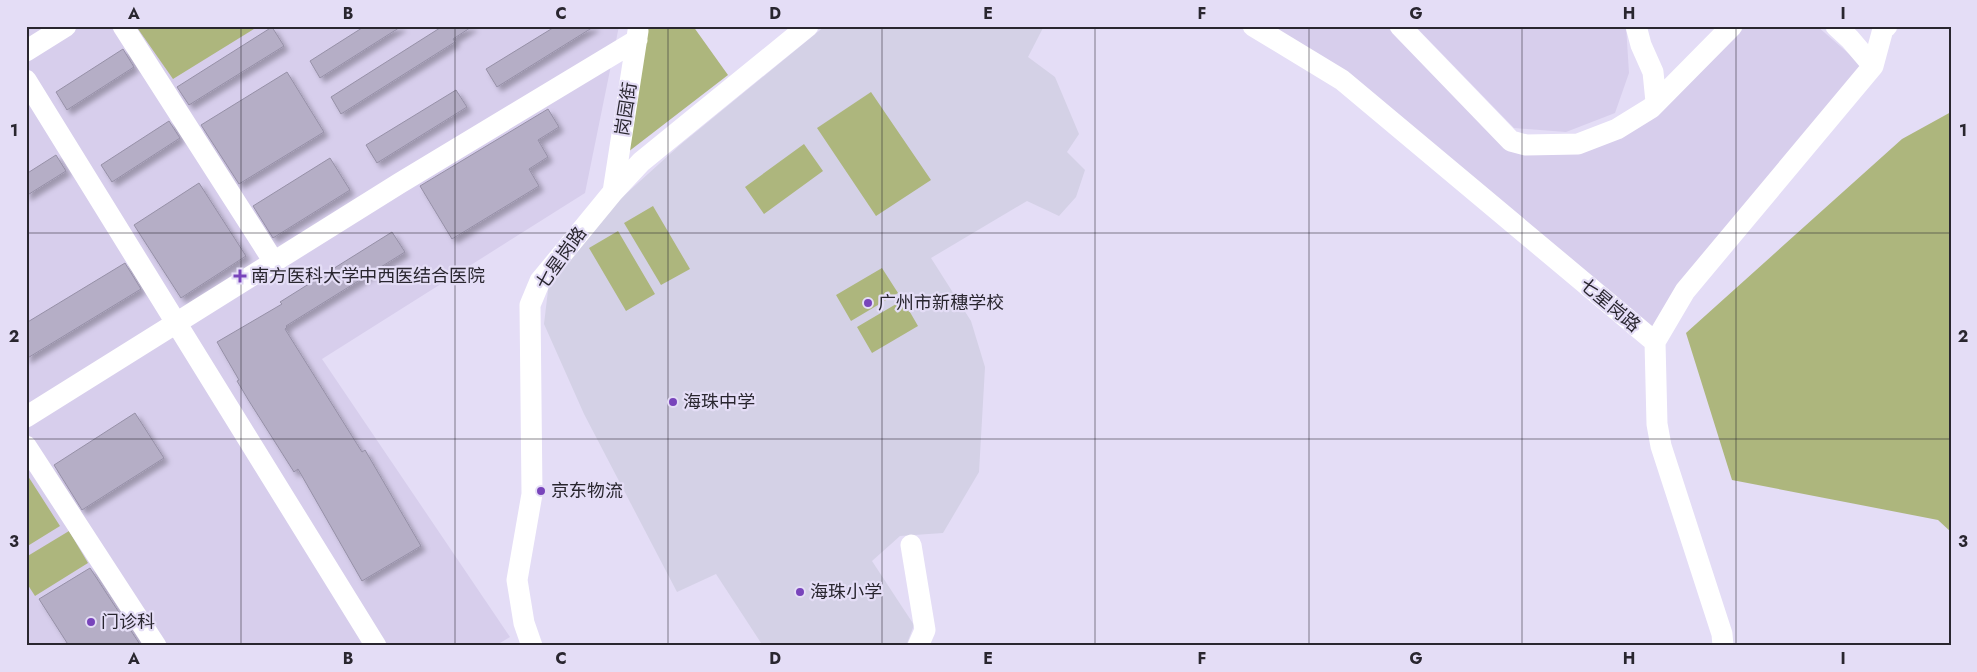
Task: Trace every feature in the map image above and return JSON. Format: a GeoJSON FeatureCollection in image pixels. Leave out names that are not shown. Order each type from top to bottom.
{"type":"FeatureCollection","features":[{"type":"Feature","properties":{"kind":"street"},"geometry":{"type":"LineString","coordinates":[[26,51],[66,26]]}},
{"type":"Feature","properties":{"kind":"street"},"geometry":{"type":"LineString","coordinates":[[123,26],[274,262]]}},
{"type":"Feature","properties":{"kind":"street","name":"七星岗路"},"geometry":{"type":"LineString","coordinates":[[532,646],[524,623],[517,580],[532,494],[530,305],[540,281],[613,192],[641,162],[808,26]]}},
{"type":"Feature","properties":{"kind":"street","name":"七星岗路"},"geometry":{"type":"LineString","coordinates":[[1253,26],[1342,80],[1655,342],[1685,291],[1873,66],[1883,29],[1887,26]]}},
{"type":"Feature","properties":{"kind":"street"},"geometry":{"type":"LineString","coordinates":[[1400,26],[1511,140],[1526,146],[1578,144],[1617,129],[1656,102],[1732,26]]}},
{"type":"Feature","properties":{"kind":"street"},"geometry":{"type":"LineString","coordinates":[[1636,26],[1640,45],[1653,72],[1656,102]]}},
{"type":"Feature","properties":{"kind":"street"},"geometry":{"type":"LineString","coordinates":[[1836,26],[1850,38],[1873,66]]}},
{"type":"Feature","properties":{"kind":"street"},"geometry":{"type":"LineString","coordinates":[[26,418],[638,33]]}},
{"type":"Feature","properties":{"kind":"street","name":"岗园街"},"geometry":{"type":"LineString","coordinates":[[613,192],[638,33]]}},
{"type":"Feature","properties":{"kind":"street"},"geometry":{"type":"LineString","coordinates":[[26,80],[376,646]]}},
{"type":"Feature","properties":{"kind":"street"},"geometry":{"type":"LineString","coordinates":[[1655,342],[1657,424],[1661,446],[1722,634],[1723,646]]}},
{"type":"Feature","properties":{"kind":"street"},"geometry":{"type":"LineString","coordinates":[[26,446],[156,646]]}},
{"type":"Feature","properties":{"kind":"street"},"geometry":{"type":"LineString","coordinates":[[911,545],[926,630],[918,646]]}},
{"type":"Feature","properties":{"kind":"shaded area","name":"南方医科大学中西医结合医院"},"geometry":{"type":"Polygon","coordinates":[[[26,26],[619,26],[585,193],[322,359],[510,637],[495,646],[26,646],[26,26]]]}},
{"type":"Feature","properties":{"kind":"shaded area"},"geometry":{"type":"Polygon","coordinates":[[[825,26],[1044,26],[1028,57],[1055,77],[1079,134],[1067,152],[1085,170],[1076,197],[1059,216],[1027,201],[931,258],[971,321],[985,367],[979,472],[943,533],[900,536],[872,561],[914,625],[906,646],[763,646],[716,574],[677,592],[584,414],[544,324],[549,282],[607,211],[680,145],[825,26]]]}},
{"type":"Feature","properties":{"kind":"shaded area"},"geometry":{"type":"Polygon","coordinates":[[[1264,26],[1393,26],[1535,154],[1664,104],[1744,26],[1817,26],[1864,67],[1653,335],[1264,26]]]}},
{"type":"Feature","properties":{"kind":"shaded area"},"geometry":{"type":"Polygon","coordinates":[[[1415,26],[1626,26],[1629,73],[1615,113],[1566,132],[1514,128],[1415,26]]]}},
{"type":"Feature","properties":{"kind":"green space"},"geometry":{"type":"Polygon","coordinates":[[[136,26],[259,26],[173,79],[136,26]]]}},
{"type":"Feature","properties":{"kind":"green space"},"geometry":{"type":"Polygon","coordinates":[[[646,26],[693,26],[728,75],[628,152],[646,26]]]}},
{"type":"Feature","properties":{"kind":"green space"},"geometry":{"type":"Polygon","coordinates":[[[871,92],[931,180],[876,216],[817,128],[871,92]]]}},
{"type":"Feature","properties":{"kind":"green space"},"geometry":{"type":"Polygon","coordinates":[[[1951,112],[1951,532],[1938,520],[1732,480],[1686,333],[1902,139],[1951,112]]]}},
{"type":"Feature","properties":{"kind":"green space"},"geometry":{"type":"Polygon","coordinates":[[[804,144],[823,171],[764,214],[745,187],[804,144]]]}},
{"type":"Feature","properties":{"kind":"green space"},"geometry":{"type":"Polygon","coordinates":[[[653,206],[690,269],[661,285],[624,223],[653,206]]]}},
{"type":"Feature","properties":{"kind":"green space"},"geometry":{"type":"Polygon","coordinates":[[[618,231],[655,294],[626,311],[589,248],[618,231]]]}},
{"type":"Feature","properties":{"kind":"green space"},"geometry":{"type":"Polygon","coordinates":[[[882,268],[898,293],[851,321],[836,295],[882,268]]]}},
{"type":"Feature","properties":{"kind":"green space"},"geometry":{"type":"Polygon","coordinates":[[[903,300],[918,326],[872,353],[857,327],[903,300]]]}},
{"type":"Feature","properties":{"kind":"green space"},"geometry":{"type":"Polygon","coordinates":[[[26,473],[60,526],[26,547],[26,473]]]}},
{"type":"Feature","properties":{"kind":"green space"},"geometry":{"type":"Polygon","coordinates":[[[69,531],[88,563],[35,596],[26,582],[26,557],[69,531]]]}},
{"type":"Feature","properties":{"kind":"building"},"geometry":{"type":"Polygon","coordinates":[[[365,26],[402,26],[320,78],[310,61],[365,26]]]}},
{"type":"Feature","properties":{"kind":"building"},"geometry":{"type":"Polygon","coordinates":[[[443,26],[473,26],[453,39],[455,42],[341,114],[331,97],[443,26]]]}},
{"type":"Feature","properties":{"kind":"building"},"geometry":{"type":"Polygon","coordinates":[[[556,26],[595,26],[497,87],[486,69],[556,26]]]}},
{"type":"Feature","properties":{"kind":"building"},"geometry":{"type":"Polygon","coordinates":[[[272,27],[284,46],[189,105],[177,87],[272,27]]]}},
{"type":"Feature","properties":{"kind":"building"},"geometry":{"type":"Polygon","coordinates":[[[123,49],[134,67],[67,110],[56,92],[123,49]]]}},
{"type":"Feature","properties":{"kind":"building"},"geometry":{"type":"Polygon","coordinates":[[[287,72],[324,132],[239,184],[201,125],[287,72]]]}},
{"type":"Feature","properties":{"kind":"building"},"geometry":{"type":"Polygon","coordinates":[[[456,90],[467,107],[377,163],[366,145],[456,90]]]}},
{"type":"Feature","properties":{"kind":"building"},"geometry":{"type":"Polygon","coordinates":[[[548,109],[559,127],[538,140],[548,157],[529,169],[539,186],[452,239],[420,186],[548,109]]]}},
{"type":"Feature","properties":{"kind":"building"},"geometry":{"type":"Polygon","coordinates":[[[169,121],[180,138],[112,182],[101,165],[169,121]]]}},
{"type":"Feature","properties":{"kind":"building"},"geometry":{"type":"Polygon","coordinates":[[[56,155],[66,171],[26,196],[26,174],[56,155]]]}},
{"type":"Feature","properties":{"kind":"building"},"geometry":{"type":"Polygon","coordinates":[[[330,158],[350,190],[273,238],[253,206],[330,158]]]}},
{"type":"Feature","properties":{"kind":"building"},"geometry":{"type":"Polygon","coordinates":[[[199,183],[246,256],[181,298],[134,225],[199,183]]]}},
{"type":"Feature","properties":{"kind":"building"},"geometry":{"type":"Polygon","coordinates":[[[392,232],[405,252],[286,326],[285,329],[362,452],[365,450],[421,546],[362,581],[298,469],[294,472],[237,381],[239,380],[217,342],[282,304],[280,302],[392,232]]]}},
{"type":"Feature","properties":{"kind":"building"},"geometry":{"type":"Polygon","coordinates":[[[125,263],[141,289],[26,359],[26,323],[125,263]]]}},
{"type":"Feature","properties":{"kind":"building"},"geometry":{"type":"Polygon","coordinates":[[[135,413],[164,458],[82,510],[54,465],[135,413]]]}},
{"type":"Feature","properties":{"kind":"building","name":"门诊科"},"geometry":{"type":"Polygon","coordinates":[[[90,568],[141,646],[69,646],[39,599],[90,568]]]}},
{"type":"Feature","properties":{"kind":"place","name":"南方医科大学中西医结合医院"},"geometry":{"type":"Point","coordinates":[240,276]}},
{"type":"Feature","properties":{"kind":"place","name":"广州市新穗学校"},"geometry":{"type":"Point","coordinates":[868,303]}},
{"type":"Feature","properties":{"kind":"place","name":"海珠中学"},"geometry":{"type":"Point","coordinates":[673,402]}},
{"type":"Feature","properties":{"kind":"place","name":"京东物流"},"geometry":{"type":"Point","coordinates":[541,491]}},
{"type":"Feature","properties":{"kind":"place","name":"海珠小学"},"geometry":{"type":"Point","coordinates":[800,592]}},
{"type":"Feature","properties":{"kind":"place","name":"门诊科"},"geometry":{"type":"Point","coordinates":[91,622]}}]}
